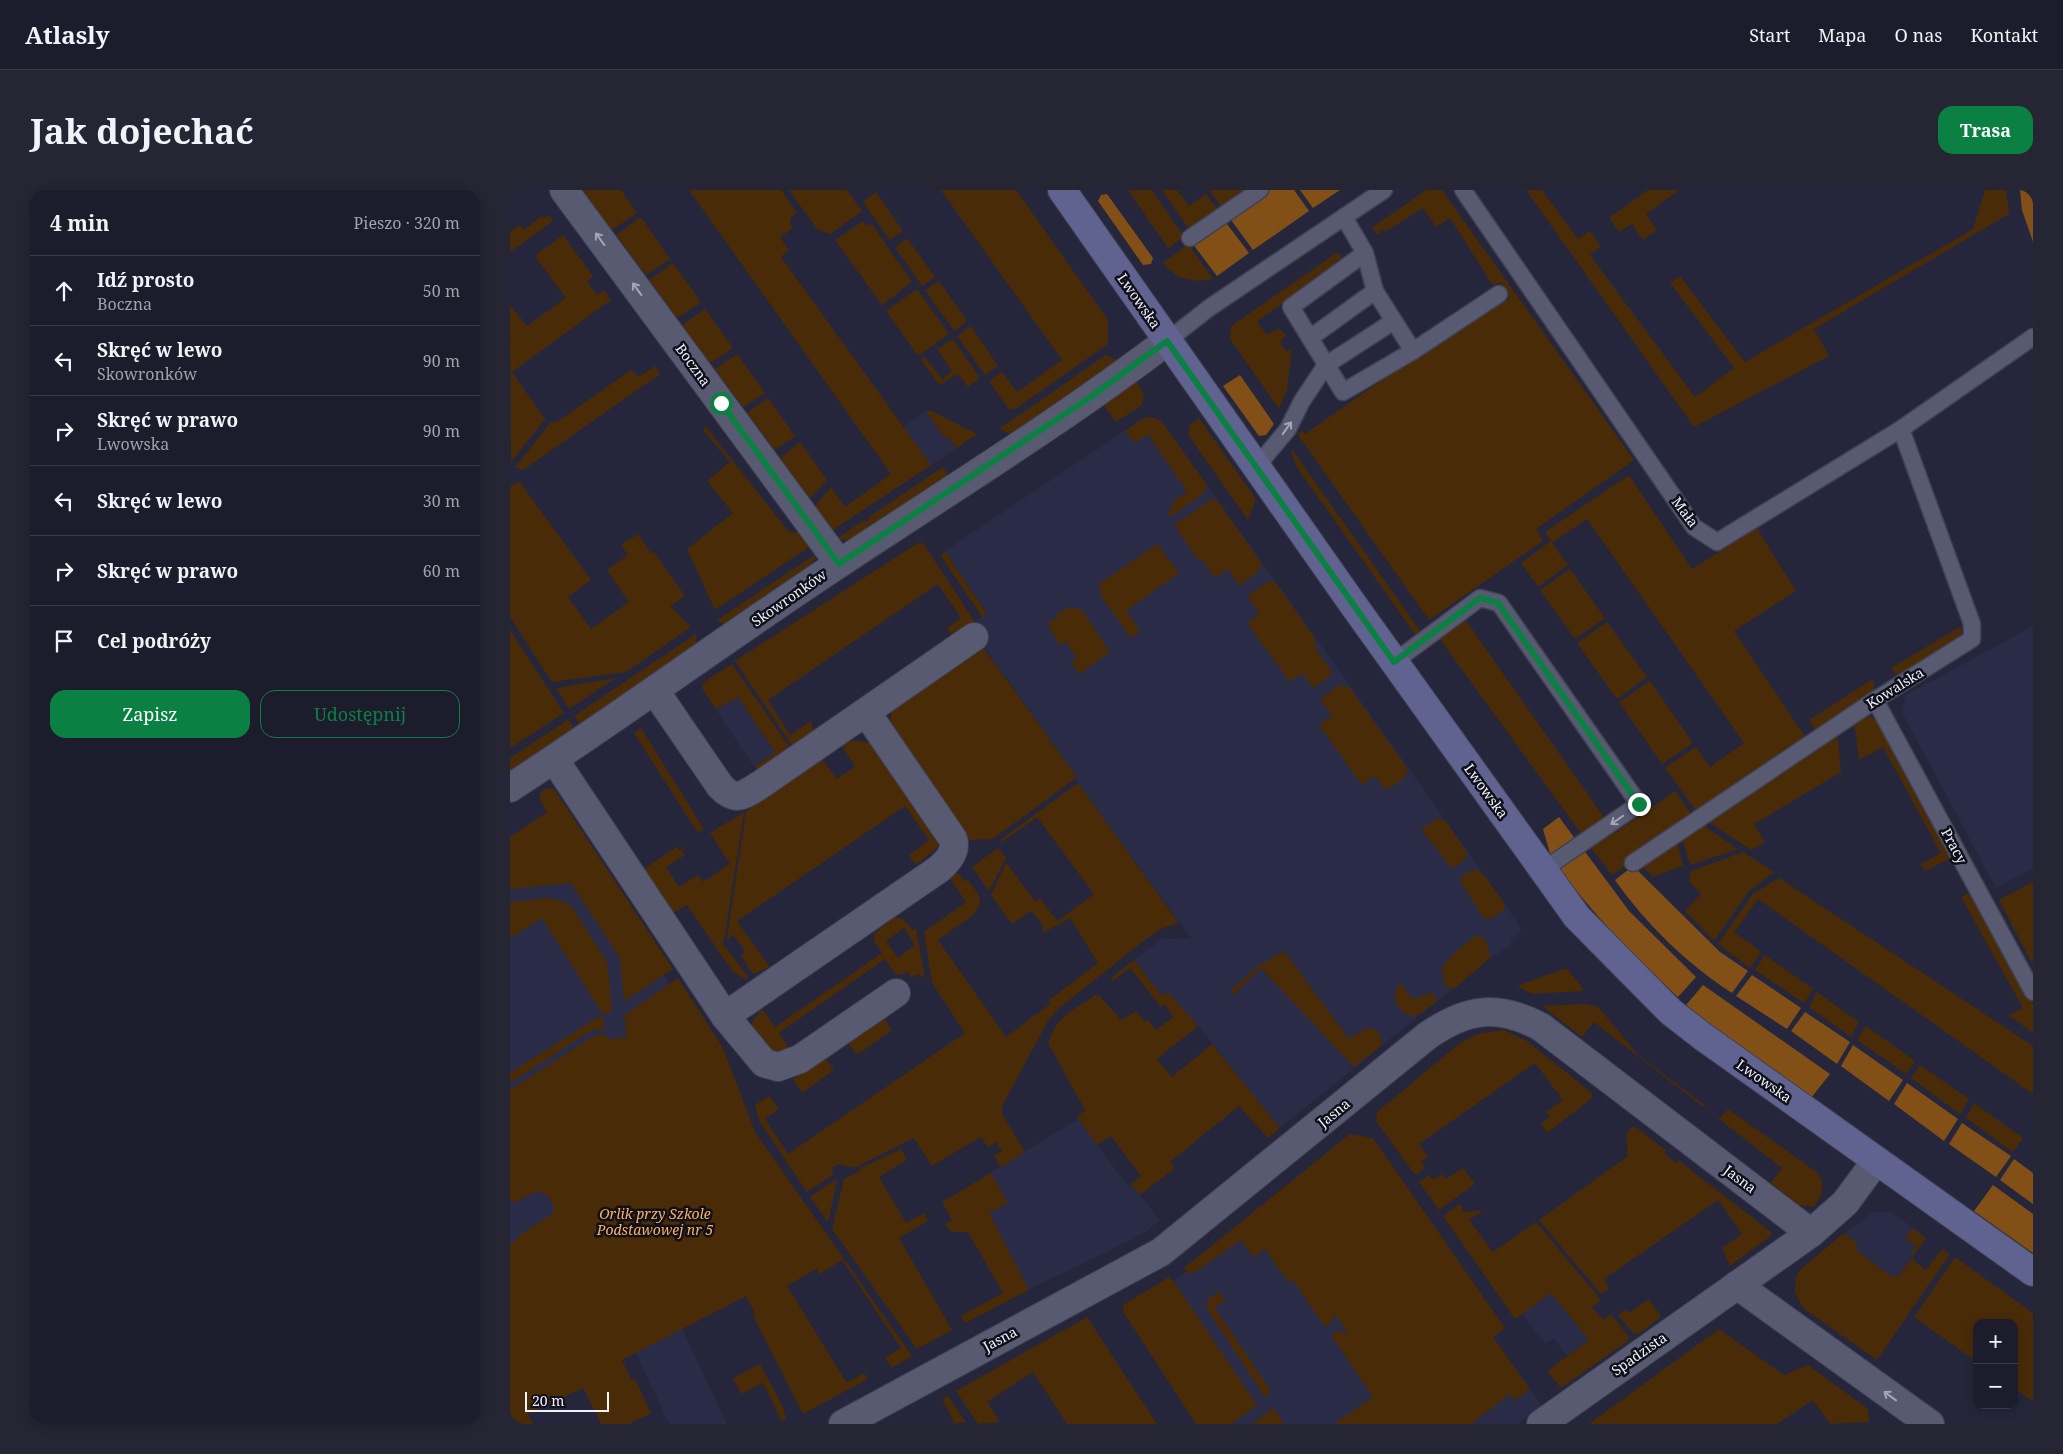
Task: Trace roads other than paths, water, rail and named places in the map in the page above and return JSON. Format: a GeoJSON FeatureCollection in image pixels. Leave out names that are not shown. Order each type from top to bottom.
{"type":"FeatureCollection","features":[{"type":"Feature","properties":{"kind":"street","name":"Boczna"},"geometry":{"type":"LineString","coordinates":[[564,190],[839,564]]}},
{"type":"Feature","properties":{"kind":"street","name":"Lwowska"},"geometry":{"type":"LineString","coordinates":[[1062,190],[1394,662],[1577,917],[1672,1012],[1734,1060],[2033,1272]]}},
{"type":"Feature","properties":{"kind":"street","name":"Skowronków"},"geometry":{"type":"LineString","coordinates":[[510,788],[839,564],[1051,423],[1167,341]]}},
{"type":"Feature","properties":{"kind":"street"},"geometry":{"type":"LineString","coordinates":[[655,691],[720,786],[727,794],[734,797],[744,795],[760,785],[974,637]]}},
{"type":"Feature","properties":{"kind":"street"},"geometry":{"type":"LineString","coordinates":[[725,1016],[939,870],[953,853],[955,844],[953,839],[866,712]]}},
{"type":"Feature","properties":{"kind":"street"},"geometry":{"type":"LineString","coordinates":[[554,759],[725,1016],[764,1063],[778,1068],[800,1058],[896,992]]}},
{"type":"Feature","properties":{"kind":"street","name":"Jasna"},"geometry":{"type":"LineString","coordinates":[[843,1424],[1161,1252],[1427,1036],[1441,1026],[1470,1014],[1508,1013],[1541,1027],[1810,1233]]}},
{"type":"Feature","properties":{"kind":"street","name":"Spadzista"},"geometry":{"type":"LineString","coordinates":[[1541,1424],[1810,1233],[1845,1204],[1876,1161]]}},
{"type":"Feature","properties":{"kind":"street"},"geometry":{"type":"LineString","coordinates":[[1737,1285],[1930,1424]]}},
{"type":"Feature","properties":{"kind":"lane"},"geometry":{"type":"LineString","coordinates":[[1190,238],[1260,190]]}},
{"type":"Feature","properties":{"kind":"lane"},"geometry":{"type":"LineString","coordinates":[[1167,341],[1209,308],[1384,190]]}},
{"type":"Feature","properties":{"kind":"lane","name":"Mała"},"geometry":{"type":"LineString","coordinates":[[1463,190],[1694,527],[1718,542],[1901,429],[2033,337]]}},
{"type":"Feature","properties":{"kind":"lane"},"geometry":{"type":"LineString","coordinates":[[1344,217],[1366,253],[1375,291],[1413,351]]}},
{"type":"Feature","properties":{"kind":"lane"},"geometry":{"type":"LineString","coordinates":[[1366,253],[1291,308],[1343,392],[1413,351],[1499,294]]}},
{"type":"Feature","properties":{"kind":"lane"},"geometry":{"type":"LineString","coordinates":[[1310,338],[1375,291]]}},
{"type":"Feature","properties":{"kind":"lane"},"geometry":{"type":"LineString","coordinates":[[1257,466],[1288,429],[1302,401],[1326,365],[1394,321]]}},
{"type":"Feature","properties":{"kind":"lane","name":"Kowalska"},"geometry":{"type":"LineString","coordinates":[[1633,863],[1875,700],[1972,639],[1972,624],[1901,429]]}},
{"type":"Feature","properties":{"kind":"lane"},"geometry":{"type":"LineString","coordinates":[[1394,662],[1480,598],[1498,603],[1639,804],[1543,870]]}},
{"type":"Feature","properties":{"kind":"lane","name":"Pracy"},"geometry":{"type":"LineString","coordinates":[[1875,700],[2033,992]]}},
{"type":"Feature","properties":{"kind":"park label","name":"Orlik przy Szkole Podstawowej nr 5"},"geometry":{"type":"Point","coordinates":[655,1222]}}]}
